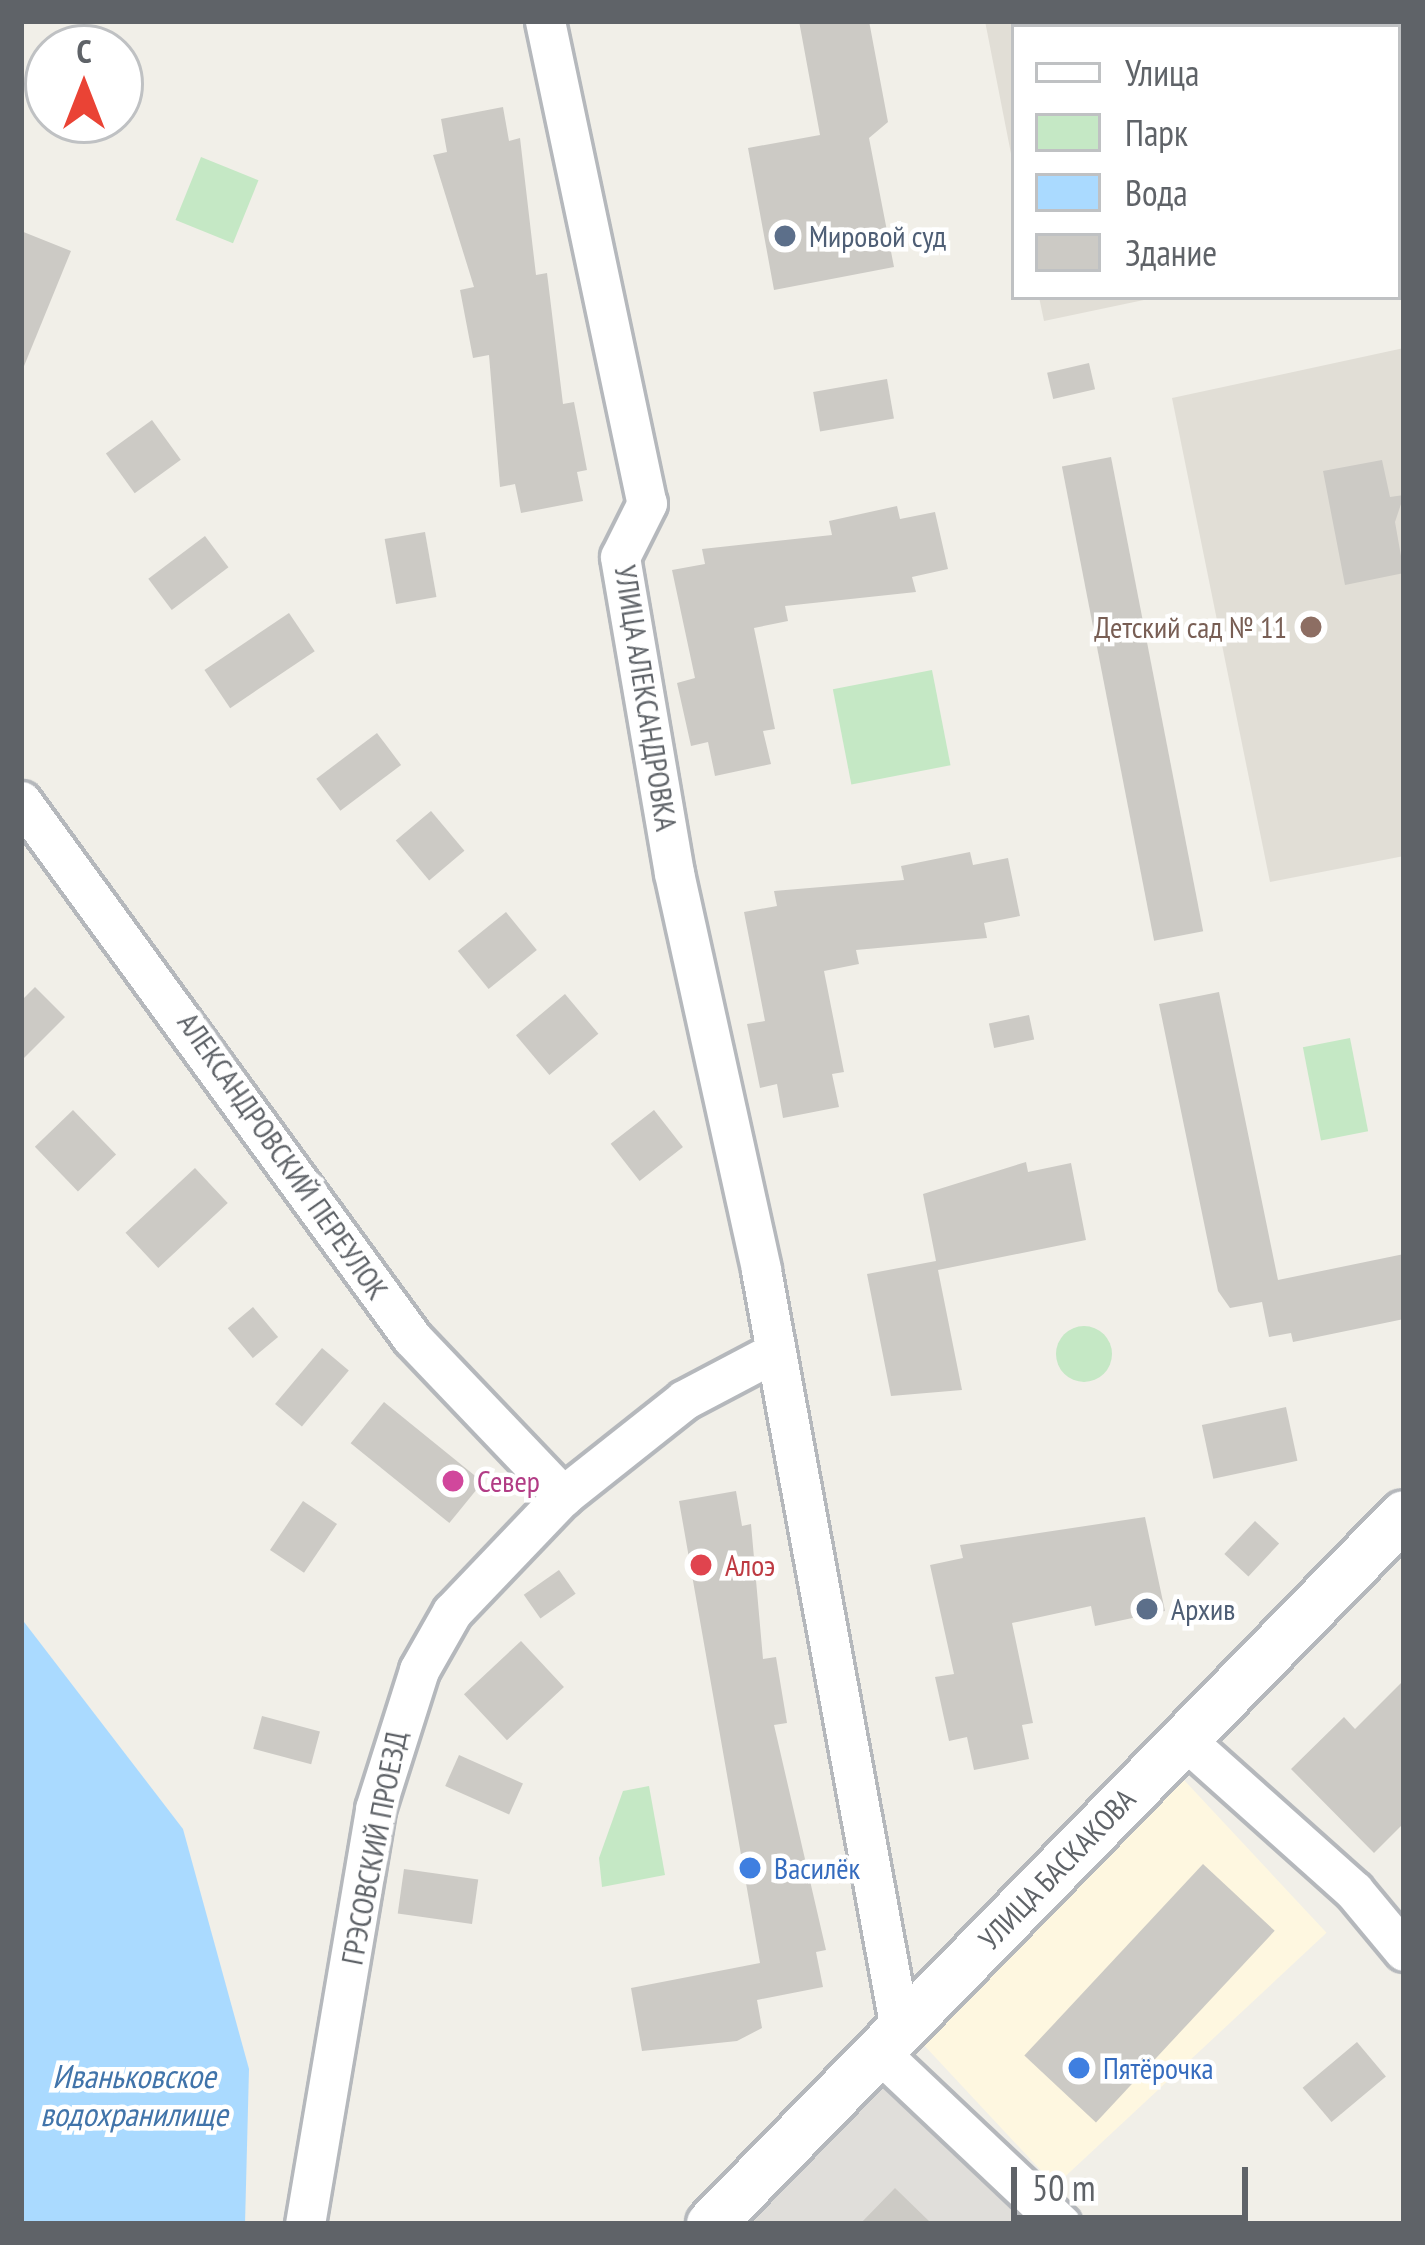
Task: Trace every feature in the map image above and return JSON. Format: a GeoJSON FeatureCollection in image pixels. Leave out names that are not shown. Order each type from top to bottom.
{"type":"FeatureCollection","features":[{"type":"Feature","properties":{"kind":"street","name":"УЛИЦА АЛЕКСАНДРОВКА"},"geometry":{"type":"LineString","coordinates":[[546,35],[647,503],[620,557],[775,1352],[891,2045]]}},
{"type":"Feature","properties":{"kind":"street","name":"АЛЕКСАНДРОВСКИЙ ПЕРЕУЛОК"},"geometry":{"type":"LineString","coordinates":[[21,801],[412,1338],[563,1496]]}},
{"type":"Feature","properties":{"kind":"street","name":"ГРЭСОВСКИЙ ПРОЕЗД"},"geometry":{"type":"LineString","coordinates":[[305,2224],[390,1744],[452,1612],[563,1496],[670,1410],[775,1352]]}},
{"type":"Feature","properties":{"kind":"street","name":"УЛИЦА БАСКАКОВА"},"geometry":{"type":"LineString","coordinates":[[711,2224],[891,2045],[1183,1738],[1404,1515]]}},
{"type":"Feature","properties":{"kind":"street"},"geometry":{"type":"LineString","coordinates":[[1183,1738],[1354,1892],[1404,1952]]}},
{"type":"Feature","properties":{"kind":"street"},"geometry":{"type":"LineString","coordinates":[[891,2045],[1061,2224]]}},
{"type":"Feature","properties":{"kind":"shaded area"},"geometry":{"type":"Polygon","coordinates":[[[985,21],[1404,21],[1404,245],[1401,24],[1011,24],[1011,154],[985,21]]]}},
{"type":"Feature","properties":{"kind":"shaded area"},"geometry":{"type":"Polygon","coordinates":[[[1040,300],[1144,300],[1044,321],[1040,300]]]}},
{"type":"Feature","properties":{"kind":"shaded area","name":"Детский сад № 11"},"geometry":{"type":"Polygon","coordinates":[[[1404,348],[1404,856],[1270,882],[1172,398],[1404,348]]]}},
{"type":"Feature","properties":{"kind":"shaded area"},"geometry":{"type":"Polygon","coordinates":[[[1184,1780],[1327,1933],[1055,2186],[913,2033],[1184,1780]]]}},
{"type":"Feature","properties":{"kind":"shaded area"},"geometry":{"type":"Polygon","coordinates":[[[880,2084],[1023,2212],[1013,2224],[751,2224],[880,2084]]]}},
{"type":"Feature","properties":{"kind":"green space"},"geometry":{"type":"Polygon","coordinates":[[[201,157],[258,180],[233,243],[176,220],[201,157]]]}},
{"type":"Feature","properties":{"kind":"green space"},"geometry":{"type":"Polygon","coordinates":[[[932,670],[951,765],[851,784],[833,689],[932,670]]]}},
{"type":"Feature","properties":{"kind":"green space"},"geometry":{"type":"Polygon","coordinates":[[[1350,1038],[1368,1131],[1321,1140],[1303,1047],[1350,1038]]]}},
{"type":"Feature","properties":{"kind":"green space"},"geometry":{"type":"Polygon","coordinates":[[[1084,1326],[1104,1334],[1112,1354],[1104,1374],[1084,1382],[1064,1374],[1056,1354],[1064,1334],[1084,1326]]]}},
{"type":"Feature","properties":{"kind":"green space"},"geometry":{"type":"Polygon","coordinates":[[[649,1786],[665,1875],[602,1887],[599,1858],[623,1791],[649,1786]]]}},
{"type":"Feature","properties":{"kind":"water","name":"Иваньковское водохранилище"},"geometry":{"type":"Polygon","coordinates":[[[21,1618],[183,1829],[249,2069],[245,2224],[21,2224],[21,1618]]]}},
{"type":"Feature","properties":{"kind":"building"},"geometry":{"type":"Polygon","coordinates":[[[799,21],[869,21],[888,122],[869,138],[894,267],[774,290],[748,148],[820,135],[799,21]]]}},
{"type":"Feature","properties":{"kind":"building"},"geometry":{"type":"Polygon","coordinates":[[[503,107],[509,141],[520,138],[536,275],[547,273],[563,404],[574,402],[587,470],[577,472],[583,501],[521,513],[515,484],[500,487],[489,355],[473,358],[460,290],[474,287],[433,155],[447,152],[441,119],[503,107]]]}},
{"type":"Feature","properties":{"kind":"building"},"geometry":{"type":"Polygon","coordinates":[[[21,231],[71,251],[22,371],[21,371],[21,231]]]}},
{"type":"Feature","properties":{"kind":"building"},"geometry":{"type":"Polygon","coordinates":[[[1089,363],[1095,389],[1053,399],[1047,373],[1089,363]]]}},
{"type":"Feature","properties":{"kind":"building"},"geometry":{"type":"Polygon","coordinates":[[[887,379],[894,418],[820,431],[813,392],[887,379]]]}},
{"type":"Feature","properties":{"kind":"building"},"geometry":{"type":"Polygon","coordinates":[[[152,420],[181,460],[135,493],[106,454],[152,420]]]}},
{"type":"Feature","properties":{"kind":"building"},"geometry":{"type":"Polygon","coordinates":[[[1111,457],[1203,931],[1154,941],[1062,467],[1111,457]]]}},
{"type":"Feature","properties":{"kind":"building"},"geometry":{"type":"Polygon","coordinates":[[[1382,460],[1390,497],[1404,495],[1395,522],[1404,573],[1345,585],[1323,471],[1382,460]]]}},
{"type":"Feature","properties":{"kind":"building"},"geometry":{"type":"Polygon","coordinates":[[[897,506],[900,519],[935,512],[948,569],[912,577],[916,592],[785,606],[788,621],[754,628],[775,729],[763,731],[771,764],[715,776],[708,742],[691,746],[677,683],[695,678],[672,570],[705,564],[702,549],[832,535],[829,521],[897,506]]]}},
{"type":"Feature","properties":{"kind":"building"},"geometry":{"type":"Polygon","coordinates":[[[425,532],[436,597],[396,604],[385,539],[425,532]]]}},
{"type":"Feature","properties":{"kind":"building"},"geometry":{"type":"Polygon","coordinates":[[[205,536],[228,567],[172,610],[148,579],[205,536]]]}},
{"type":"Feature","properties":{"kind":"building"},"geometry":{"type":"Polygon","coordinates":[[[289,613],[315,651],[230,708],[204,670],[289,613]]]}},
{"type":"Feature","properties":{"kind":"building"},"geometry":{"type":"Polygon","coordinates":[[[377,733],[401,765],[340,811],[316,779],[377,733]]]}},
{"type":"Feature","properties":{"kind":"building"},"geometry":{"type":"Polygon","coordinates":[[[431,811],[464,851],[429,880],[396,841],[431,811]]]}},
{"type":"Feature","properties":{"kind":"building"},"geometry":{"type":"Polygon","coordinates":[[[970,852],[973,865],[1008,858],[1020,916],[984,923],[987,938],[856,950],[859,964],[824,971],[844,1072],[832,1074],[839,1107],[783,1118],[777,1084],[760,1088],[747,1024],[765,1021],[744,912],[777,906],[774,891],[904,880],[901,866],[970,852]]]}},
{"type":"Feature","properties":{"kind":"building"},"geometry":{"type":"Polygon","coordinates":[[[506,912],[537,950],[489,989],[458,951],[506,912]]]}},
{"type":"Feature","properties":{"kind":"building"},"geometry":{"type":"Polygon","coordinates":[[[35,987],[65,1017],[21,1061],[21,1001],[35,987]]]}},
{"type":"Feature","properties":{"kind":"building"},"geometry":{"type":"Polygon","coordinates":[[[1219,992],[1278,1280],[1404,1254],[1404,1319],[1293,1342],[1291,1333],[1269,1337],[1262,1302],[1230,1308],[1218,1291],[1159,1004],[1219,992]]]}},
{"type":"Feature","properties":{"kind":"building"},"geometry":{"type":"Polygon","coordinates":[[[565,994],[598,1034],[549,1075],[516,1035],[565,994]]]}},
{"type":"Feature","properties":{"kind":"building"},"geometry":{"type":"Polygon","coordinates":[[[1029,1015],[1034,1039],[994,1048],[989,1024],[1029,1015]]]}},
{"type":"Feature","properties":{"kind":"building"},"geometry":{"type":"Polygon","coordinates":[[[73,1110],[116,1155],[78,1191],[35,1147],[73,1110]]]}},
{"type":"Feature","properties":{"kind":"building"},"geometry":{"type":"Polygon","coordinates":[[[654,1110],[683,1147],[640,1181],[611,1144],[654,1110]]]}},
{"type":"Feature","properties":{"kind":"building"},"geometry":{"type":"Polygon","coordinates":[[[1026,1162],[1028,1172],[1071,1163],[1086,1240],[938,1270],[962,1390],[891,1396],[867,1274],[936,1261],[923,1194],[1026,1162]]]}},
{"type":"Feature","properties":{"kind":"building"},"geometry":{"type":"Polygon","coordinates":[[[195,1168],[228,1203],[158,1268],[126,1233],[195,1168]]]}},
{"type":"Feature","properties":{"kind":"building"},"geometry":{"type":"Polygon","coordinates":[[[253,1307],[278,1337],[253,1358],[228,1328],[253,1307]]]}},
{"type":"Feature","properties":{"kind":"building"},"geometry":{"type":"Polygon","coordinates":[[[322,1348],[349,1370],[302,1426],[275,1404],[322,1348]]]}},
{"type":"Feature","properties":{"kind":"building"},"geometry":{"type":"Polygon","coordinates":[[[384,1402],[483,1482],[449,1523],[351,1443],[384,1402]]]}},
{"type":"Feature","properties":{"kind":"building"},"geometry":{"type":"Polygon","coordinates":[[[1286,1407],[1297,1461],[1213,1479],[1202,1425],[1286,1407]]]}},
{"type":"Feature","properties":{"kind":"building"},"geometry":{"type":"Polygon","coordinates":[[[736,1491],[742,1526],[751,1524],[763,1659],[776,1657],[787,1723],[774,1725],[826,1950],[816,1952],[823,1987],[757,2000],[762,2028],[737,2041],[642,2051],[631,1988],[760,1963],[679,1501],[736,1491]]]}},
{"type":"Feature","properties":{"kind":"building"},"geometry":{"type":"Polygon","coordinates":[[[303,1501],[337,1524],[304,1573],[270,1550],[303,1501]]]}},
{"type":"Feature","properties":{"kind":"building"},"geometry":{"type":"Polygon","coordinates":[[[1145,1517],[1165,1611],[1095,1626],[1091,1606],[1012,1623],[1033,1723],[1022,1725],[1029,1759],[974,1770],[967,1737],[949,1741],[935,1677],[954,1674],[930,1565],[963,1558],[960,1545],[1145,1517]]]}},
{"type":"Feature","properties":{"kind":"building"},"geometry":{"type":"Polygon","coordinates":[[[1255,1521],[1279,1544],[1248,1576],[1224,1554],[1255,1521]]]}},
{"type":"Feature","properties":{"kind":"building"},"geometry":{"type":"Polygon","coordinates":[[[559,1570],[576,1594],[540,1618],[524,1595],[559,1570]]]}},
{"type":"Feature","properties":{"kind":"building"},"geometry":{"type":"Polygon","coordinates":[[[521,1641],[564,1687],[507,1740],[464,1694],[521,1641]]]}},
{"type":"Feature","properties":{"kind":"building"},"geometry":{"type":"Polygon","coordinates":[[[1404,1680],[1404,1823],[1374,1853],[1291,1769],[1344,1717],[1355,1729],[1404,1680]]]}},
{"type":"Feature","properties":{"kind":"building"},"geometry":{"type":"Polygon","coordinates":[[[262,1716],[320,1732],[311,1764],[253,1749],[262,1716]]]}},
{"type":"Feature","properties":{"kind":"building"},"geometry":{"type":"Polygon","coordinates":[[[459,1755],[523,1783],[509,1815],[445,1786],[459,1755]]]}},
{"type":"Feature","properties":{"kind":"building"},"geometry":{"type":"Polygon","coordinates":[[[1203,1864],[1275,1931],[1096,2122],[1024,2056],[1203,1864]]]}},
{"type":"Feature","properties":{"kind":"building"},"geometry":{"type":"Polygon","coordinates":[[[404,1869],[478,1879],[472,1924],[398,1914],[404,1869]]]}},
{"type":"Feature","properties":{"kind":"building"},"geometry":{"type":"Polygon","coordinates":[[[1357,2042],[1386,2076],[1332,2122],[1303,2088],[1357,2042]]]}},
{"type":"Feature","properties":{"kind":"building"},"geometry":{"type":"Polygon","coordinates":[[[895,2188],[932,2224],[860,2224],[895,2188]]]}},
{"type":"Feature","properties":{"kind":"place","name":"Мировой суд"},"geometry":{"type":"Point","coordinates":[785,236]}},
{"type":"Feature","properties":{"kind":"place","name":"Детский сад № 11"},"geometry":{"type":"Point","coordinates":[1311,627]}},
{"type":"Feature","properties":{"kind":"place","name":"Север"},"geometry":{"type":"Point","coordinates":[453,1481]}},
{"type":"Feature","properties":{"kind":"place","name":"Алоэ"},"geometry":{"type":"Point","coordinates":[701,1565]}},
{"type":"Feature","properties":{"kind":"place","name":"Архив"},"geometry":{"type":"Point","coordinates":[1147,1609]}},
{"type":"Feature","properties":{"kind":"place","name":"Василёк"},"geometry":{"type":"Point","coordinates":[750,1868]}},
{"type":"Feature","properties":{"kind":"place","name":"Пятёрочка"},"geometry":{"type":"Point","coordinates":[1079,2068]}}]}
